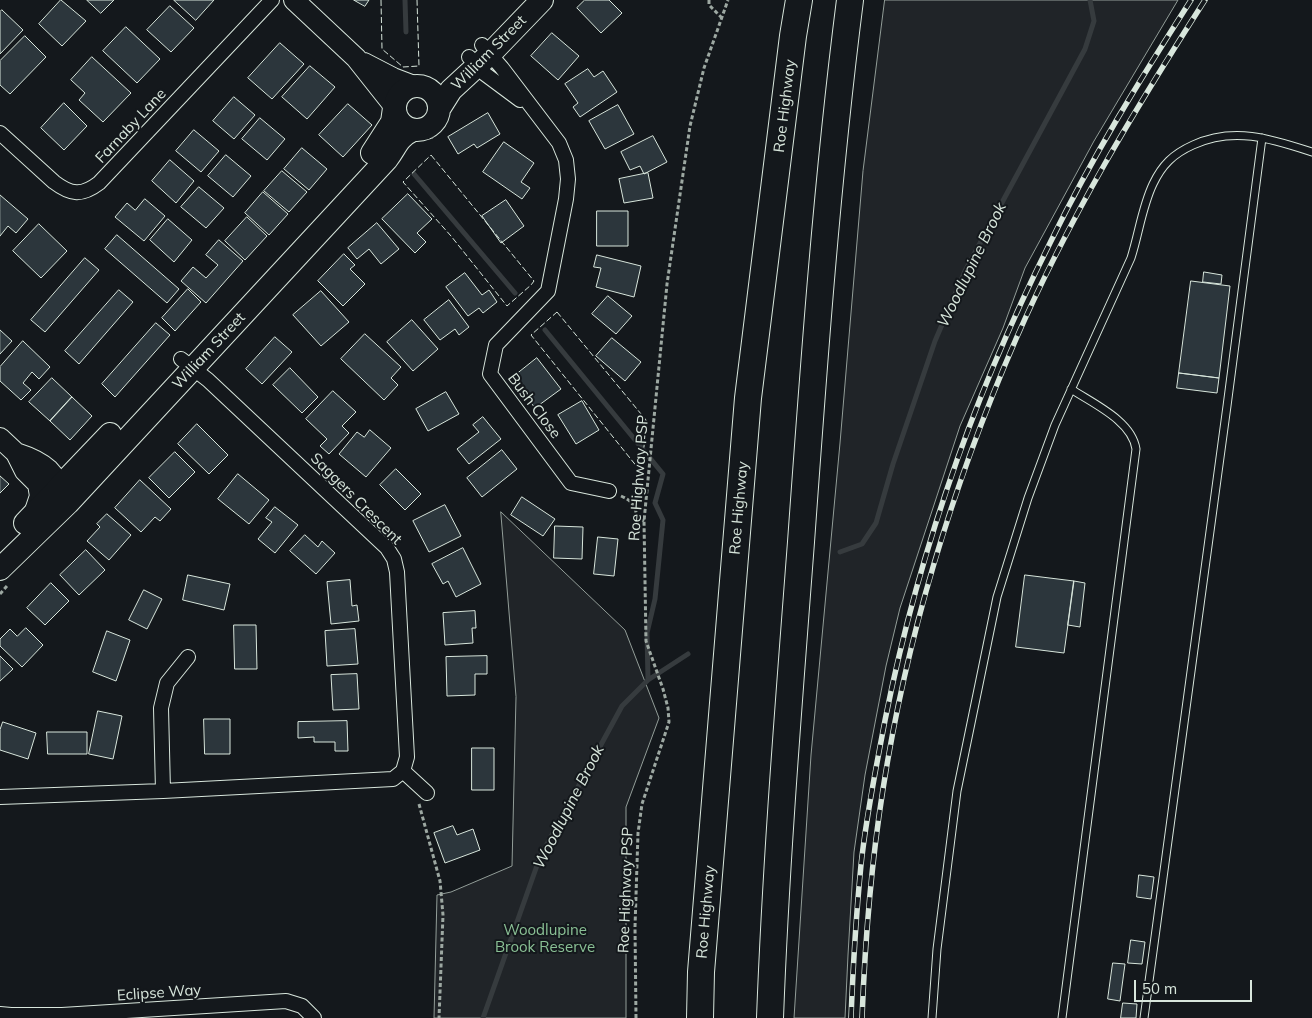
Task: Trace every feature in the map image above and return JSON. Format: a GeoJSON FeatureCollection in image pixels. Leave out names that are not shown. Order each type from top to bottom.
{"type":"FeatureCollection","features":[{"type":"Feature","properties":{"kind":"highway","name":"Roe Highway"},"geometry":{"type":"LineString","coordinates":[[700,1018],[701,972],[748,398],[799,0]]}},
{"type":"Feature","properties":{"kind":"highway"},"geometry":{"type":"LineString","coordinates":[[770,1018],[781,816],[812,389],[827,200],[840,71],[850,0]]}},
{"type":"Feature","properties":{"kind":"highway"},"geometry":{"type":"LineString","coordinates":[[840,71],[857,0]]}},
{"type":"Feature","properties":{"kind":"main road","name":"William Street"},"geometry":{"type":"LineString","coordinates":[[440,109],[451,90],[526,0]]}},
{"type":"Feature","properties":{"kind":"main road","name":"William Street"},"geometry":{"type":"LineString","coordinates":[[417,86],[440,79],[479,55],[542,0]]}},
{"type":"Feature","properties":{"kind":"main road"},"geometry":{"type":"LineString","coordinates":[[417,86],[431,90],[436,96],[440,109],[434,123],[428,128],[413,130],[401,124],[394,107],[400,92],[417,86]]}},
{"type":"Feature","properties":{"kind":"main road","name":"William Street"},"geometry":{"type":"LineString","coordinates":[[0,569],[42,516],[51,487],[81,465],[109,436],[139,414],[174,378],[366,163],[392,122],[394,107]]}},
{"type":"Feature","properties":{"kind":"main road","name":"William Street"},"geometry":{"type":"LineString","coordinates":[[0,549],[42,516],[68,503],[141,424],[187,364],[386,159],[396,143],[413,130]]}},
{"type":"Feature","properties":{"kind":"main road"},"geometry":{"type":"LineString","coordinates":[[51,487],[64,496],[111,444],[141,424]]}},
{"type":"Feature","properties":{"kind":"street","name":"Farnaby Lane"},"geometry":{"type":"LineString","coordinates":[[0,133],[63,189],[75,193],[89,191],[105,177],[272,0]]}},
{"type":"Feature","properties":{"kind":"street"},"geometry":{"type":"LineString","coordinates":[[294,0],[356,58],[394,107]]}},
{"type":"Feature","properties":{"kind":"street","name":"Bush Close"},"geometry":{"type":"LineString","coordinates":[[479,55],[531,108],[559,143],[566,160],[568,179],[566,199],[548,291],[496,345],[490,374],[571,483],[608,491]]}},
{"type":"Feature","properties":{"kind":"street"},"geometry":{"type":"LineString","coordinates":[[356,58],[393,78],[417,86]]}},
{"type":"Feature","properties":{"kind":"street","name":"Saggers Crescent"},"geometry":{"type":"LineString","coordinates":[[187,364],[208,380],[380,541],[394,559],[397,572],[407,757],[403,771]]}},
{"type":"Feature","properties":{"kind":"street"},"geometry":{"type":"LineString","coordinates":[[0,438],[16,453],[25,471],[51,487]]}},
{"type":"Feature","properties":{"kind":"street"},"geometry":{"type":"LineString","coordinates":[[164,791],[161,708],[167,683],[188,657]]}},
{"type":"Feature","properties":{"kind":"street"},"geometry":{"type":"LineString","coordinates":[[0,797],[164,791],[393,779],[403,771],[423,790]]}},
{"type":"Feature","properties":{"kind":"street","name":"Eclipse Way"},"geometry":{"type":"LineString","coordinates":[[0,1014],[62,1016],[286,1001],[302,1006],[314,1018]]}},
{"type":"Feature","properties":{"kind":"lane"},"geometry":{"type":"LineString","coordinates":[[932,1018],[937,949],[957,791],[998,597],[1028,498],[1055,425],[1131,258],[1139,235],[1144,208],[1153,186],[1168,160],[1180,151],[1214,137],[1245,135],[1312,152]]}},
{"type":"Feature","properties":{"kind":"lane"},"geometry":{"type":"LineString","coordinates":[[1144,1018],[1262,138]]}},
{"type":"Feature","properties":{"kind":"lane"},"geometry":{"type":"LineString","coordinates":[[1062,1018],[1136,458],[1135,442],[1127,427],[1071,389]]}},
{"type":"Feature","properties":{"kind":"path"},"geometry":{"type":"LineString","coordinates":[[709,0],[709,5],[722,18]]}},
{"type":"Feature","properties":{"kind":"path","name":"Roe Highway PSP"},"geometry":{"type":"LineString","coordinates":[[636,1018],[635,927],[638,833],[642,804],[669,722],[668,708],[663,690],[646,641],[644,521],[667,284],[690,126],[704,68],[728,0]]}},
{"type":"Feature","properties":{"kind":"path"},"geometry":{"type":"LineString","coordinates":[[608,491],[632,502],[636,508],[637,517],[644,521]]}},
{"type":"Feature","properties":{"kind":"path"},"geometry":{"type":"LineString","coordinates":[[423,790],[420,810],[440,881],[443,915],[439,1018]]}},
{"type":"Feature","properties":{"kind":"green space"},"geometry":{"type":"Polygon","coordinates":[[[885,0],[1178,0],[1094,141],[1025,268],[1003,328],[960,426],[900,608],[886,666],[865,775],[854,852],[845,1018],[794,1018],[811,755],[863,171],[885,0]]]}},
{"type":"Feature","properties":{"kind":"green space","name":"Woodlupine Brook Reserve"},"geometry":{"type":"Polygon","coordinates":[[[501,512],[625,630],[659,718],[626,807],[626,1018],[434,1018],[437,895],[451,892],[512,866],[516,697],[501,512]]]}},
{"type":"Feature","properties":{"kind":"building"},"geometry":{"type":"Polygon","coordinates":[[[61,0],[86,21],[62,46],[39,24],[61,0]]]}},
{"type":"Feature","properties":{"kind":"building"},"geometry":{"type":"Polygon","coordinates":[[[87,0],[114,0],[101,13],[87,0]]]}},
{"type":"Feature","properties":{"kind":"building"},"geometry":{"type":"Polygon","coordinates":[[[174,0],[214,0],[196,20],[174,0]]]}},
{"type":"Feature","properties":{"kind":"building"},"geometry":{"type":"Polygon","coordinates":[[[354,0],[369,0],[365,6],[354,0]]]}},
{"type":"Feature","properties":{"kind":"building"},"geometry":{"type":"Polygon","coordinates":[[[585,0],[609,0],[622,13],[601,33],[577,8],[585,0]]]}},
{"type":"Feature","properties":{"kind":"building"},"geometry":{"type":"Polygon","coordinates":[[[170,6],[194,28],[171,52],[147,30],[170,6]]]}},
{"type":"Feature","properties":{"kind":"building"},"geometry":{"type":"Polygon","coordinates":[[[2,10],[23,30],[0,54],[0,12],[2,10]]]}},
{"type":"Feature","properties":{"kind":"building"},"geometry":{"type":"Polygon","coordinates":[[[126,27],[160,59],[137,83],[103,51],[126,27]]]}},
{"type":"Feature","properties":{"kind":"building"},"geometry":{"type":"Polygon","coordinates":[[[552,33],[579,56],[558,80],[531,56],[552,33]]]}},
{"type":"Feature","properties":{"kind":"building"},"geometry":{"type":"Polygon","coordinates":[[[25,36],[46,57],[10,94],[0,85],[0,61],[25,36]]]}},
{"type":"Feature","properties":{"kind":"building"},"geometry":{"type":"Polygon","coordinates":[[[280,43],[304,64],[272,99],[248,78],[280,43]]]}},
{"type":"Feature","properties":{"kind":"building"},"geometry":{"type":"Polygon","coordinates":[[[92,57],[131,93],[103,122],[79,100],[85,93],[71,80],[92,57]]]}},
{"type":"Feature","properties":{"kind":"building"},"geometry":{"type":"Polygon","coordinates":[[[310,66],[335,87],[307,119],[282,97],[310,66]]]}},
{"type":"Feature","properties":{"kind":"building"},"geometry":{"type":"Polygon","coordinates":[[[588,69],[594,77],[603,71],[617,92],[580,117],[573,107],[578,103],[565,84],[588,69]]]}},
{"type":"Feature","properties":{"kind":"building"},"geometry":{"type":"Polygon","coordinates":[[[234,97],[255,115],[234,139],[213,121],[234,97]]]}},
{"type":"Feature","properties":{"kind":"building"},"geometry":{"type":"Polygon","coordinates":[[[64,103],[87,126],[64,150],[41,128],[64,103]]]}},
{"type":"Feature","properties":{"kind":"building"},"geometry":{"type":"Polygon","coordinates":[[[348,104],[372,125],[343,157],[319,135],[348,104]]]}},
{"type":"Feature","properties":{"kind":"building"},"geometry":{"type":"Polygon","coordinates":[[[618,105],[634,134],[605,149],[589,121],[618,105]]]}},
{"type":"Feature","properties":{"kind":"building"},"geometry":{"type":"Polygon","coordinates":[[[488,113],[500,134],[477,148],[474,144],[458,154],[448,137],[488,113]]]}},
{"type":"Feature","properties":{"kind":"building"},"geometry":{"type":"Polygon","coordinates":[[[260,118],[285,139],[267,160],[242,139],[260,118]]]}},
{"type":"Feature","properties":{"kind":"building"},"geometry":{"type":"Polygon","coordinates":[[[194,130],[219,151],[201,172],[176,151],[194,130]]]}},
{"type":"Feature","properties":{"kind":"building"},"geometry":{"type":"Polygon","coordinates":[[[653,136],[667,162],[644,174],[640,166],[630,170],[621,152],[653,136]]]}},
{"type":"Feature","properties":{"kind":"building"},"geometry":{"type":"Polygon","coordinates":[[[504,142],[534,163],[521,182],[530,188],[522,199],[483,172],[504,142]]]}},
{"type":"Feature","properties":{"kind":"building"},"geometry":{"type":"Polygon","coordinates":[[[302,148],[327,169],[309,190],[284,169],[302,148]]]}},
{"type":"Feature","properties":{"kind":"building"},"geometry":{"type":"Polygon","coordinates":[[[226,155],[251,176],[233,197],[208,176],[226,155]]]}},
{"type":"Feature","properties":{"kind":"building"},"geometry":{"type":"Polygon","coordinates":[[[170,160],[194,181],[176,203],[152,181],[170,160]]]}},
{"type":"Feature","properties":{"kind":"building"},"geometry":{"type":"Polygon","coordinates":[[[282,171],[307,192],[289,212],[264,191],[282,171]]]}},
{"type":"Feature","properties":{"kind":"building"},"geometry":{"type":"Polygon","coordinates":[[[648,173],[653,198],[624,203],[619,179],[648,173]]]}},
{"type":"Feature","properties":{"kind":"building"},"geometry":{"type":"Polygon","coordinates":[[[199,187],[224,208],[206,228],[181,207],[199,187]]]}},
{"type":"Feature","properties":{"kind":"building"},"geometry":{"type":"Polygon","coordinates":[[[263,192],[288,214],[269,235],[245,213],[263,192]]]}},
{"type":"Feature","properties":{"kind":"building"},"geometry":{"type":"Polygon","coordinates":[[[408,194],[432,219],[417,233],[426,242],[415,253],[382,219],[408,194]]]}},
{"type":"Feature","properties":{"kind":"building"},"geometry":{"type":"Polygon","coordinates":[[[0,195],[28,219],[16,233],[8,226],[0,236],[0,195]]]}},
{"type":"Feature","properties":{"kind":"building"},"geometry":{"type":"Polygon","coordinates":[[[145,199],[165,216],[144,241],[115,217],[127,203],[135,210],[145,199]]]}},
{"type":"Feature","properties":{"kind":"building"},"geometry":{"type":"Polygon","coordinates":[[[506,200],[524,226],[501,243],[482,216],[506,200]]]}},
{"type":"Feature","properties":{"kind":"building"},"geometry":{"type":"Polygon","coordinates":[[[597,211],[628,211],[628,246],[597,246],[597,211]]]}},
{"type":"Feature","properties":{"kind":"building"},"geometry":{"type":"Polygon","coordinates":[[[247,217],[267,236],[245,260],[225,241],[247,217]]]}},
{"type":"Feature","properties":{"kind":"building"},"geometry":{"type":"Polygon","coordinates":[[[168,219],[192,240],[174,262],[150,240],[168,219]]]}},
{"type":"Feature","properties":{"kind":"building"},"geometry":{"type":"Polygon","coordinates":[[[377,223],[399,249],[381,264],[369,249],[357,259],[348,248],[377,223]]]}},
{"type":"Feature","properties":{"kind":"building"},"geometry":{"type":"Polygon","coordinates":[[[39,224],[67,251],[41,278],[13,251],[39,224]]]}},
{"type":"Feature","properties":{"kind":"building"},"geometry":{"type":"Polygon","coordinates":[[[117,235],[179,289],[167,303],[105,249],[117,235]]]}},
{"type":"Feature","properties":{"kind":"building"},"geometry":{"type":"Polygon","coordinates":[[[219,240],[243,261],[206,303],[181,281],[193,267],[206,278],[218,265],[206,255],[219,240]]]}},
{"type":"Feature","properties":{"kind":"building"},"geometry":{"type":"Polygon","coordinates":[[[344,254],[355,265],[350,269],[365,284],[343,306],[318,281],[344,254]]]}},
{"type":"Feature","properties":{"kind":"building"},"geometry":{"type":"Polygon","coordinates":[[[597,255],[641,266],[634,297],[596,287],[601,268],[594,267],[597,255]]]}},
{"type":"Feature","properties":{"kind":"building"},"geometry":{"type":"Polygon","coordinates":[[[85,258],[99,270],[45,332],[31,320],[85,258]]]}},
{"type":"Feature","properties":{"kind":"building"},"geometry":{"type":"Polygon","coordinates":[[[1204,272],[1222,275],[1221,284],[1203,282],[1204,272]]]}},
{"type":"Feature","properties":{"kind":"building"},"geometry":{"type":"Polygon","coordinates":[[[465,273],[482,295],[489,290],[497,302],[483,313],[479,308],[468,316],[446,287],[465,273]]]}},
{"type":"Feature","properties":{"kind":"building"},"geometry":{"type":"Polygon","coordinates":[[[1191,281],[1230,286],[1219,378],[1179,373],[1191,281]]]}},
{"type":"Feature","properties":{"kind":"building"},"geometry":{"type":"Polygon","coordinates":[[[188,289],[201,302],[175,331],[162,318],[188,289]]]}},
{"type":"Feature","properties":{"kind":"building"},"geometry":{"type":"Polygon","coordinates":[[[119,290],[133,302],[79,364],[65,351],[119,290]]]}},
{"type":"Feature","properties":{"kind":"building"},"geometry":{"type":"Polygon","coordinates":[[[321,291],[349,322],[321,346],[293,315],[321,291]]]}},
{"type":"Feature","properties":{"kind":"building"},"geometry":{"type":"Polygon","coordinates":[[[608,296],[632,316],[616,334],[592,314],[608,296]]]}},
{"type":"Feature","properties":{"kind":"building"},"geometry":{"type":"Polygon","coordinates":[[[449,300],[469,327],[459,335],[455,329],[440,340],[424,320],[449,300]]]}},
{"type":"Feature","properties":{"kind":"building"},"geometry":{"type":"Polygon","coordinates":[[[412,320],[438,349],[413,371],[387,342],[412,320]]]}},
{"type":"Feature","properties":{"kind":"building"},"geometry":{"type":"Polygon","coordinates":[[[156,323],[170,335],[115,397],[102,384],[156,323]]]}},
{"type":"Feature","properties":{"kind":"building"},"geometry":{"type":"Polygon","coordinates":[[[0,330],[12,341],[0,354],[0,330]]]}},
{"type":"Feature","properties":{"kind":"building"},"geometry":{"type":"Polygon","coordinates":[[[365,334],[401,367],[391,378],[398,385],[384,400],[341,359],[365,334]]]}},
{"type":"Feature","properties":{"kind":"building"},"geometry":{"type":"Polygon","coordinates":[[[275,337],[292,352],[262,384],[246,369],[275,337]]]}},
{"type":"Feature","properties":{"kind":"building"},"geometry":{"type":"Polygon","coordinates":[[[612,338],[641,362],[625,381],[596,356],[612,338]]]}},
{"type":"Feature","properties":{"kind":"building"},"geometry":{"type":"Polygon","coordinates":[[[23,341],[50,367],[39,379],[32,372],[23,383],[31,390],[21,400],[0,381],[0,367],[23,341]]]}},
{"type":"Feature","properties":{"kind":"building"},"geometry":{"type":"Polygon","coordinates":[[[537,358],[561,389],[535,408],[512,378],[537,358]]]}},
{"type":"Feature","properties":{"kind":"building"},"geometry":{"type":"Polygon","coordinates":[[[290,368],[318,397],[302,413],[273,385],[290,368]]]}},
{"type":"Feature","properties":{"kind":"building"},"geometry":{"type":"Polygon","coordinates":[[[1179,373],[1219,378],[1217,393],[1177,388],[1179,373]]]}},
{"type":"Feature","properties":{"kind":"building"},"geometry":{"type":"Polygon","coordinates":[[[52,378],[72,397],[50,421],[29,402],[52,378]]]}},
{"type":"Feature","properties":{"kind":"building"},"geometry":{"type":"Polygon","coordinates":[[[333,391],[356,412],[342,426],[349,433],[329,454],[320,446],[327,439],[306,419],[333,391]]]}},
{"type":"Feature","properties":{"kind":"building"},"geometry":{"type":"Polygon","coordinates":[[[446,392],[459,414],[428,431],[416,409],[446,392]]]}},
{"type":"Feature","properties":{"kind":"building"},"geometry":{"type":"Polygon","coordinates":[[[72,397],[92,416],[70,440],[50,421],[72,397]]]}},
{"type":"Feature","properties":{"kind":"building"},"geometry":{"type":"Polygon","coordinates":[[[582,401],[599,430],[576,444],[558,415],[582,401]]]}},
{"type":"Feature","properties":{"kind":"building"},"geometry":{"type":"Polygon","coordinates":[[[483,417],[501,439],[469,464],[457,449],[479,432],[473,425],[483,417]]]}},
{"type":"Feature","properties":{"kind":"building"},"geometry":{"type":"Polygon","coordinates":[[[197,424],[228,455],[209,474],[178,444],[197,424]]]}},
{"type":"Feature","properties":{"kind":"building"},"geometry":{"type":"Polygon","coordinates":[[[370,430],[391,448],[366,477],[339,454],[357,432],[364,437],[370,430]]]}},
{"type":"Feature","properties":{"kind":"building"},"geometry":{"type":"Polygon","coordinates":[[[502,450],[517,469],[482,497],[467,478],[502,450]]]}},
{"type":"Feature","properties":{"kind":"building"},"geometry":{"type":"Polygon","coordinates":[[[175,452],[195,472],[169,498],[149,478],[175,452]]]}},
{"type":"Feature","properties":{"kind":"building"},"geometry":{"type":"Polygon","coordinates":[[[396,469],[421,494],[405,510],[380,485],[396,469]]]}},
{"type":"Feature","properties":{"kind":"building"},"geometry":{"type":"Polygon","coordinates":[[[238,474],[269,500],[249,524],[218,499],[238,474]]]}},
{"type":"Feature","properties":{"kind":"building"},"geometry":{"type":"Polygon","coordinates":[[[0,476],[9,484],[0,493],[0,476]]]}},
{"type":"Feature","properties":{"kind":"building"},"geometry":{"type":"Polygon","coordinates":[[[140,480],[171,509],[160,521],[155,517],[141,532],[115,508],[140,480]]]}},
{"type":"Feature","properties":{"kind":"building"},"geometry":{"type":"Polygon","coordinates":[[[522,497],[555,519],[543,536],[511,515],[522,497]]]}},
{"type":"Feature","properties":{"kind":"building"},"geometry":{"type":"Polygon","coordinates":[[[445,505],[461,536],[429,552],[413,521],[445,505]]]}},
{"type":"Feature","properties":{"kind":"building"},"geometry":{"type":"Polygon","coordinates":[[[275,507],[298,525],[275,553],[258,539],[272,522],[266,518],[275,507]]]}},
{"type":"Feature","properties":{"kind":"building"},"geometry":{"type":"Polygon","coordinates":[[[107,514],[131,535],[109,560],[87,541],[100,527],[97,524],[107,514]]]}},
{"type":"Feature","properties":{"kind":"building"},"geometry":{"type":"Polygon","coordinates":[[[555,526],[583,527],[582,559],[554,558],[555,526]]]}},
{"type":"Feature","properties":{"kind":"building"},"geometry":{"type":"Polygon","coordinates":[[[305,535],[318,547],[322,541],[335,553],[316,574],[290,551],[305,535]]]}},
{"type":"Feature","properties":{"kind":"building"},"geometry":{"type":"Polygon","coordinates":[[[598,537],[618,539],[614,576],[594,574],[598,537]]]}},
{"type":"Feature","properties":{"kind":"building"},"geometry":{"type":"Polygon","coordinates":[[[463,548],[481,584],[456,597],[448,581],[443,584],[432,564],[463,548]]]}},
{"type":"Feature","properties":{"kind":"building"},"geometry":{"type":"Polygon","coordinates":[[[86,550],[105,570],[79,595],[60,575],[86,550]]]}},
{"type":"Feature","properties":{"kind":"building"},"geometry":{"type":"Polygon","coordinates":[[[188,575],[230,584],[224,610],[183,600],[188,575]]]}},
{"type":"Feature","properties":{"kind":"building"},"geometry":{"type":"Polygon","coordinates":[[[1025,575],[1074,581],[1064,653],[1016,647],[1025,575]]]}},
{"type":"Feature","properties":{"kind":"building"},"geometry":{"type":"Polygon","coordinates":[[[350,580],[352,606],[357,605],[359,621],[331,624],[327,582],[350,580]]]}},
{"type":"Feature","properties":{"kind":"building"},"geometry":{"type":"Polygon","coordinates":[[[1074,581],[1085,583],[1080,627],[1068,625],[1074,581]]]}},
{"type":"Feature","properties":{"kind":"building"},"geometry":{"type":"Polygon","coordinates":[[[51,583],[69,601],[45,625],[27,608],[51,583]]]}},
{"type":"Feature","properties":{"kind":"building"},"geometry":{"type":"Polygon","coordinates":[[[144,590],[162,599],[147,629],[129,620],[144,590]]]}},
{"type":"Feature","properties":{"kind":"building"},"geometry":{"type":"Polygon","coordinates":[[[475,611],[476,628],[472,628],[473,643],[445,645],[443,613],[475,611]]]}},
{"type":"Feature","properties":{"kind":"building"},"geometry":{"type":"Polygon","coordinates":[[[234,625],[256,625],[257,669],[235,669],[234,625]]]}},
{"type":"Feature","properties":{"kind":"building"},"geometry":{"type":"Polygon","coordinates":[[[26,628],[43,645],[22,667],[0,646],[0,639],[10,629],[17,636],[26,628]]]}},
{"type":"Feature","properties":{"kind":"building"},"geometry":{"type":"Polygon","coordinates":[[[355,629],[358,664],[327,666],[325,631],[355,629]]]}},
{"type":"Feature","properties":{"kind":"building"},"geometry":{"type":"Polygon","coordinates":[[[107,631],[130,640],[116,681],[93,672],[107,631]]]}},
{"type":"Feature","properties":{"kind":"building"},"geometry":{"type":"Polygon","coordinates":[[[0,656],[13,669],[0,681],[0,656]]]}},
{"type":"Feature","properties":{"kind":"building"},"geometry":{"type":"Polygon","coordinates":[[[487,656],[487,674],[475,674],[475,695],[447,696],[446,657],[487,656]]]}},
{"type":"Feature","properties":{"kind":"building"},"geometry":{"type":"Polygon","coordinates":[[[357,674],[359,709],[333,710],[331,675],[357,674]]]}},
{"type":"Feature","properties":{"kind":"building"},"geometry":{"type":"Polygon","coordinates":[[[98,711],[122,716],[113,759],[89,754],[98,711]]]}},
{"type":"Feature","properties":{"kind":"building"},"geometry":{"type":"Polygon","coordinates":[[[204,719],[230,719],[230,754],[205,754],[204,719]]]}},
{"type":"Feature","properties":{"kind":"building"},"geometry":{"type":"Polygon","coordinates":[[[347,721],[348,751],[335,751],[335,742],[314,742],[314,737],[298,738],[298,722],[347,721]]]}},
{"type":"Feature","properties":{"kind":"building"},"geometry":{"type":"Polygon","coordinates":[[[3,722],[36,733],[28,759],[0,750],[0,730],[3,722]]]}},
{"type":"Feature","properties":{"kind":"building"},"geometry":{"type":"Polygon","coordinates":[[[47,732],[87,732],[87,754],[48,754],[47,732]]]}},
{"type":"Feature","properties":{"kind":"building"},"geometry":{"type":"Polygon","coordinates":[[[472,748],[494,748],[494,790],[472,790],[472,748]]]}},
{"type":"Feature","properties":{"kind":"building"},"geometry":{"type":"Polygon","coordinates":[[[453,826],[457,835],[473,829],[480,850],[445,863],[434,833],[453,826]]]}},
{"type":"Feature","properties":{"kind":"building"},"geometry":{"type":"Polygon","coordinates":[[[1139,875],[1154,877],[1151,899],[1137,897],[1139,875]]]}},
{"type":"Feature","properties":{"kind":"building"},"geometry":{"type":"Polygon","coordinates":[[[1131,940],[1145,942],[1142,964],[1128,963],[1131,940]]]}},
{"type":"Feature","properties":{"kind":"building"},"geometry":{"type":"Polygon","coordinates":[[[1113,963],[1125,964],[1120,1001],[1108,999],[1113,963]]]}},
{"type":"Feature","properties":{"kind":"building"},"geometry":{"type":"Polygon","coordinates":[[[1123,1003],[1137,1004],[1136,1018],[1121,1018],[1123,1003]]]}},
{"type":"Feature","properties":{"kind":"waterway"},"geometry":{"type":"LineString","coordinates":[[405,0],[406,32]]}},
{"type":"Feature","properties":{"kind":"waterway","name":"Woodlupine Brook"},"geometry":{"type":"LineString","coordinates":[[840,552],[862,544],[876,523],[893,464],[935,341],[965,271],[1085,49],[1094,21],[1090,0]]}},
{"type":"Feature","properties":{"kind":"waterway"},"geometry":{"type":"LineString","coordinates":[[414,174],[515,293]]}},
{"type":"Feature","properties":{"kind":"waterway"},"geometry":{"type":"LineString","coordinates":[[545,330],[663,474],[655,503],[663,520],[655,599],[647,633],[648,680]]}},
{"type":"Feature","properties":{"kind":"waterway","name":"Woodlupine Brook"},"geometry":{"type":"LineString","coordinates":[[483,1018],[540,857],[622,706],[648,680],[688,654]]}},
{"type":"Feature","properties":{"kind":"railway"},"geometry":{"type":"LineString","coordinates":[[851,1018],[861,865],[874,780],[892,686],[908,620],[926,555],[947,491],[969,427],[994,364],[1051,241],[1083,179],[1118,118],[1191,0]]}},
{"type":"Feature","properties":{"kind":"railway"},"geometry":{"type":"LineString","coordinates":[[862,1018],[872,875],[883,789],[893,731],[919,617],[953,504],[993,393],[1036,295],[1080,208],[1128,124],[1205,0]]}},
{"type":"Feature","properties":{"kind":"fence"},"geometry":{"type":"LineString","coordinates":[[381,0],[382,49],[403,67],[419,66],[417,0]]}},
{"type":"Feature","properties":{"kind":"fence"},"geometry":{"type":"LineString","coordinates":[[431,155],[534,281],[507,306],[451,236],[403,182],[431,155]]}},
{"type":"Feature","properties":{"kind":"fence"},"geometry":{"type":"LineString","coordinates":[[557,312],[646,420],[642,473],[531,335],[557,312]]}}]}
